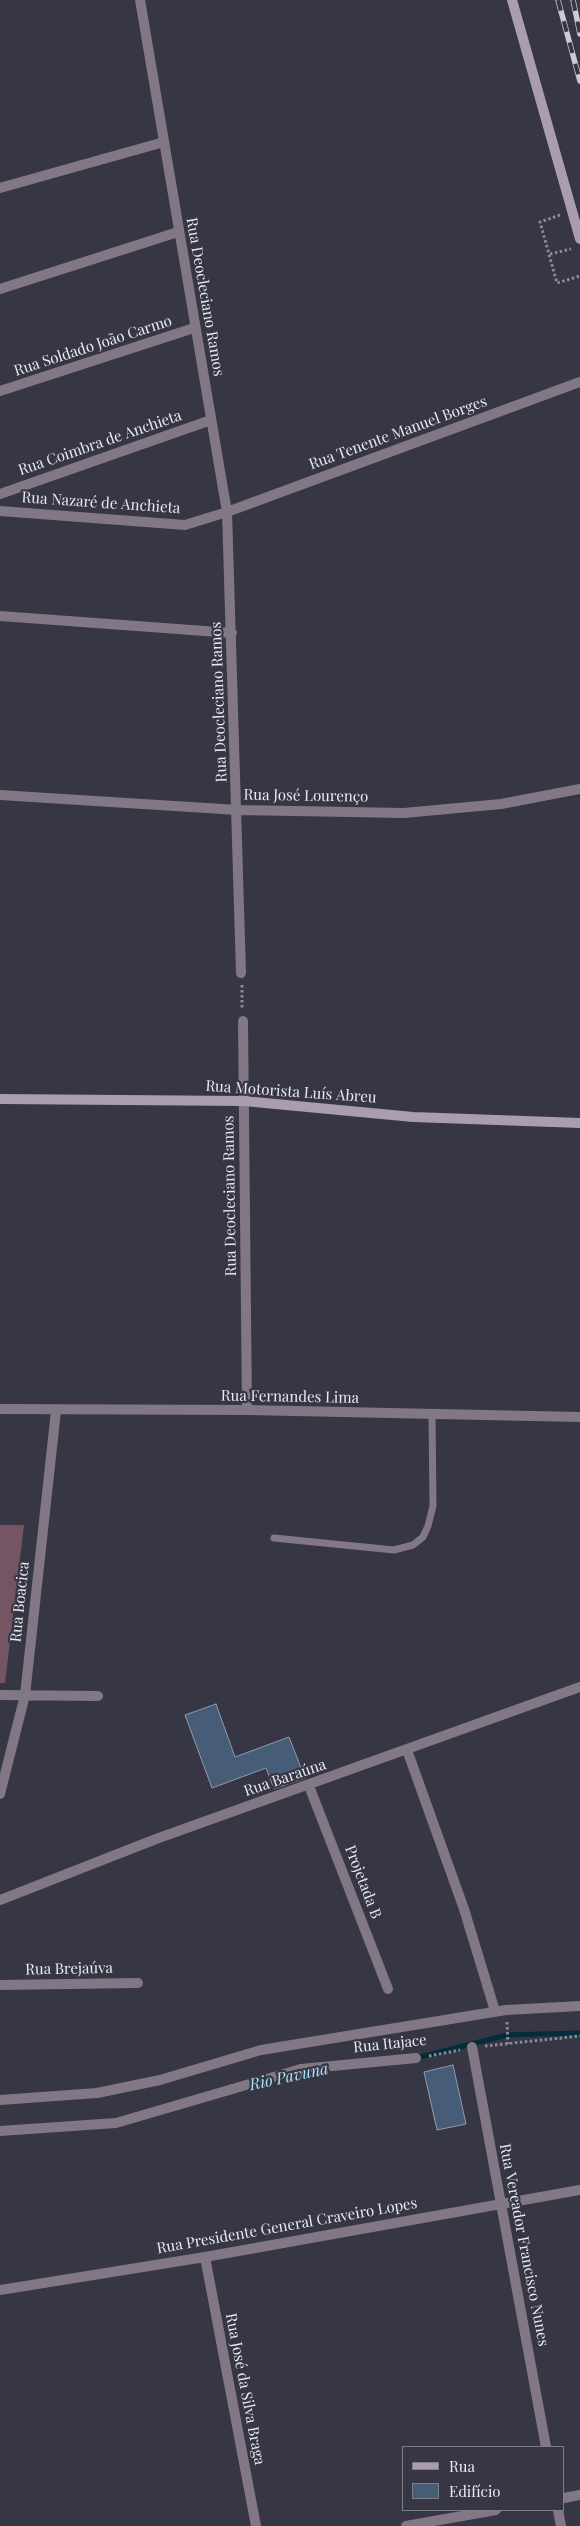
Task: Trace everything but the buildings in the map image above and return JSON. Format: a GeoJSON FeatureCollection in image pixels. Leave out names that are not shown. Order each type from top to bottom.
{"type":"FeatureCollection","features":[{"type":"Feature","properties":{"kind":"main road"},"geometry":{"type":"LineString","coordinates":[[512,0],[547,129],[580,239]]}},
{"type":"Feature","properties":{"kind":"main road","name":"Rua Motorista Luís Abreu"},"geometry":{"type":"LineString","coordinates":[[0,1099],[244,1101],[413,1117],[580,1123]]}},
{"type":"Feature","properties":{"kind":"street","name":"Rua Deocleciano Ramos"},"geometry":{"type":"LineString","coordinates":[[140,0],[194,328],[227,512],[238,810],[241,972]]}},
{"type":"Feature","properties":{"kind":"street"},"geometry":{"type":"LineString","coordinates":[[0,188],[164,142]]}},
{"type":"Feature","properties":{"kind":"street"},"geometry":{"type":"LineString","coordinates":[[0,289],[178,232]]}},
{"type":"Feature","properties":{"kind":"street","name":"Rua Soldado João Carmo"},"geometry":{"type":"LineString","coordinates":[[0,391],[194,328]]}},
{"type":"Feature","properties":{"kind":"street","name":"Rua Tenente Manuel Borges"},"geometry":{"type":"LineString","coordinates":[[227,512],[580,382]]}},
{"type":"Feature","properties":{"kind":"street","name":"Rua Coimbra de Anchieta"},"geometry":{"type":"LineString","coordinates":[[0,494],[211,420]]}},
{"type":"Feature","properties":{"kind":"street","name":"Rua Nazaré de Anchieta"},"geometry":{"type":"LineString","coordinates":[[0,511],[173,525],[198,522],[227,512]]}},
{"type":"Feature","properties":{"kind":"street"},"geometry":{"type":"LineString","coordinates":[[0,616],[232,632]]}},
{"type":"Feature","properties":{"kind":"street","name":"Rua José Lourenço"},"geometry":{"type":"LineString","coordinates":[[0,795],[238,810],[404,813],[501,804],[580,789]]}},
{"type":"Feature","properties":{"kind":"street","name":"Rua Deocleciano Ramos"},"geometry":{"type":"LineString","coordinates":[[242,1021],[247,1410]]}},
{"type":"Feature","properties":{"kind":"street","name":"Rua Fernandes Lima"},"geometry":{"type":"LineString","coordinates":[[0,1409],[56,1411],[247,1410],[580,1417]]}},
{"type":"Feature","properties":{"kind":"street","name":"Rua Boacica"},"geometry":{"type":"LineString","coordinates":[[0,1794],[25,1696],[56,1411]]}},
{"type":"Feature","properties":{"kind":"street","name":"Rua Baraúna"},"geometry":{"type":"LineString","coordinates":[[0,1900],[156,1839],[309,1786],[580,1687]]}},
{"type":"Feature","properties":{"kind":"street"},"geometry":{"type":"LineString","coordinates":[[0,1695],[98,1696]]}},
{"type":"Feature","properties":{"kind":"street"},"geometry":{"type":"LineString","coordinates":[[406,1750],[464,1909],[495,2012]]}},
{"type":"Feature","properties":{"kind":"street","name":"Projetada B"},"geometry":{"type":"LineString","coordinates":[[309,1786],[388,1989]]}},
{"type":"Feature","properties":{"kind":"street","name":"Rua Brejaúva"},"geometry":{"type":"LineString","coordinates":[[0,1985],[138,1983]]}},
{"type":"Feature","properties":{"kind":"street","name":"Rua Itajace"},"geometry":{"type":"LineString","coordinates":[[0,2100],[97,2093],[160,2080],[261,2050],[495,2012],[580,2006]]}},
{"type":"Feature","properties":{"kind":"street","name":"Rua Vereador Francisco Nunes"},"geometry":{"type":"LineString","coordinates":[[472,2047],[546,2446]]}},
{"type":"Feature","properties":{"kind":"street","name":"Rua Itajace"},"geometry":{"type":"LineString","coordinates":[[0,2131],[116,2123],[301,2069],[416,2058]]}},
{"type":"Feature","properties":{"kind":"street","name":"Rua Presidente General Craveiro Lopes"},"geometry":{"type":"LineString","coordinates":[[0,2290],[205,2257],[580,2190]]}},
{"type":"Feature","properties":{"kind":"street","name":"Rua José da Silva Braga"},"geometry":{"type":"LineString","coordinates":[[205,2257],[256,2526]]}},
{"type":"Feature","properties":{"kind":"street"},"geometry":{"type":"LineString","coordinates":[[565,2498],[580,2495]]}},
{"type":"Feature","properties":{"kind":"street"},"geometry":{"type":"LineString","coordinates":[[406,2526],[490,2511]]}},
{"type":"Feature","properties":{"kind":"street"},"geometry":{"type":"LineString","coordinates":[[558,2511],[560,2526]]}},
{"type":"Feature","properties":{"kind":"lane"},"geometry":{"type":"LineString","coordinates":[[274,1538],[394,1550],[418,1541],[423,1537],[428,1526],[432,1506],[432,1414]]}},
{"type":"Feature","properties":{"kind":"path"},"geometry":{"type":"LineString","coordinates":[[572,211],[540,222],[557,283],[580,276]]}},
{"type":"Feature","properties":{"kind":"path"},"geometry":{"type":"LineString","coordinates":[[550,254],[572,248]]}},
{"type":"Feature","properties":{"kind":"path"},"geometry":{"type":"LineString","coordinates":[[241,972],[242,1021]]}},
{"type":"Feature","properties":{"kind":"path"},"geometry":{"type":"LineString","coordinates":[[506,2016],[507,2042]]}},
{"type":"Feature","properties":{"kind":"path","name":"Rua Itajace"},"geometry":{"type":"LineString","coordinates":[[416,2058],[507,2042],[580,2036]]}},
{"type":"Feature","properties":{"kind":"shaded area"},"geometry":{"type":"Polygon","coordinates":[[[0,1525],[24,1525],[5,1683],[0,1683],[0,1525]]]}},
{"type":"Feature","properties":{"kind":"waterway","name":"Rio Pavuna"},"geometry":{"type":"LineString","coordinates":[[416,2058],[507,2035],[580,2033]]}},
{"type":"Feature","properties":{"kind":"railway"},"geometry":{"type":"LineString","coordinates":[[558,0],[580,81]]}},
{"type":"Feature","properties":{"kind":"railway"},"geometry":{"type":"LineString","coordinates":[[573,0],[580,34]]}}]}
